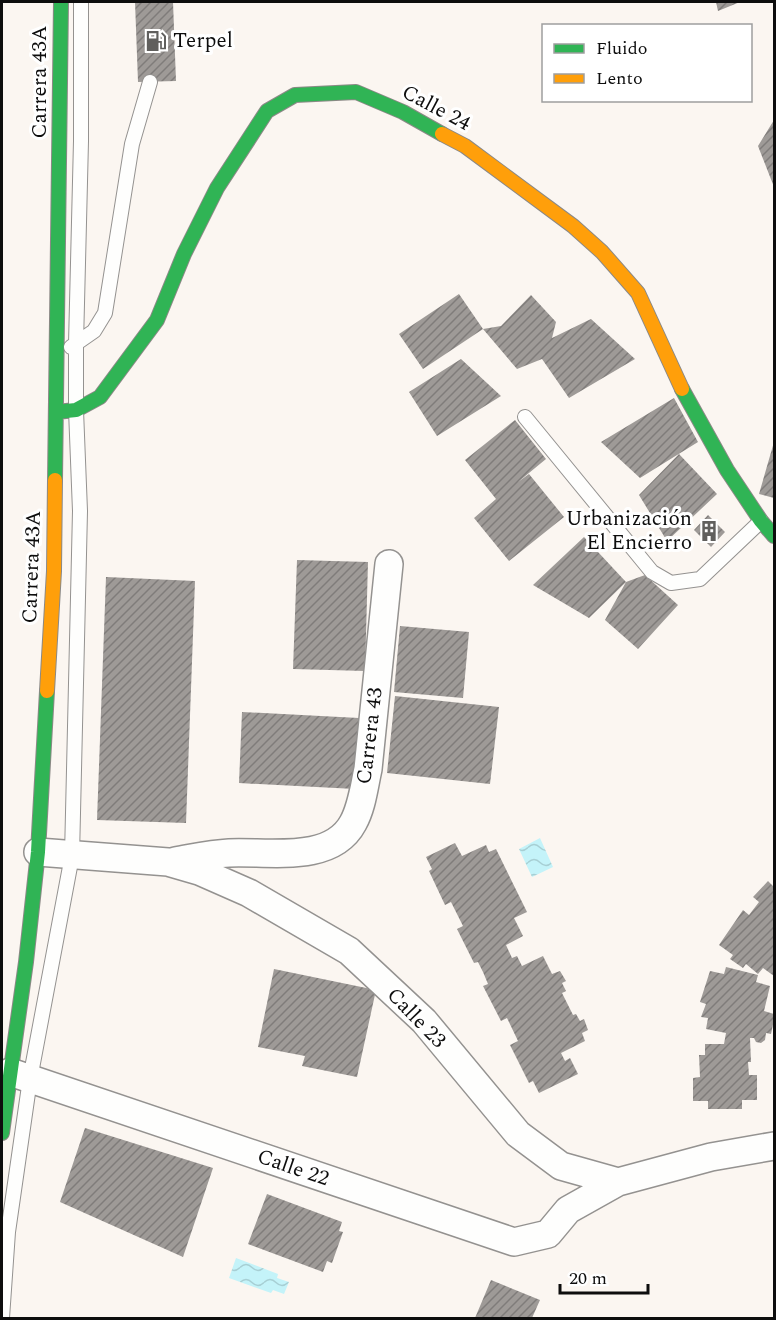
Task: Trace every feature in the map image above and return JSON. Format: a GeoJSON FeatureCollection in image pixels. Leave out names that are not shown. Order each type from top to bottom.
{"type":"FeatureCollection","features":[{"type":"Feature","properties":{"kind":"main road","name":"Carrera 43A"},"geometry":{"type":"LineString","coordinates":[[2,1132],[20,1075],[26,962],[38,852],[54,571],[61,2]]}},
{"type":"Feature","properties":{"kind":"main road","name":"Calle 24"},"geometry":{"type":"LineString","coordinates":[[56,412],[76,410],[100,397],[157,320],[184,254],[217,188],[267,111],[295,95],[356,92],[403,112],[465,146],[573,226],[602,252],[638,293],[684,394],[727,470],[761,521],[774,536]]}},
{"type":"Feature","properties":{"kind":"street","name":"Carrera 43"},"geometry":{"type":"LineString","coordinates":[[168,862],[230,853],[280,854],[312,851],[338,840],[353,824],[362,798],[368,769],[389,564]]}},
{"type":"Feature","properties":{"kind":"street","name":"Calle 23"},"geometry":{"type":"LineString","coordinates":[[38,852],[168,862],[199,871],[249,893],[349,951],[424,1021],[518,1134],[561,1166],[618,1182]]}},
{"type":"Feature","properties":{"kind":"street"},"geometry":{"type":"LineString","coordinates":[[249,893],[255,876],[264,865],[280,854]]}},
{"type":"Feature","properties":{"kind":"street","name":"Calle 22"},"geometry":{"type":"LineString","coordinates":[[20,1075],[514,1242],[548,1234],[568,1210],[618,1182]]}},
{"type":"Feature","properties":{"kind":"street"},"geometry":{"type":"LineString","coordinates":[[618,1182],[711,1157],[774,1146]]}},
{"type":"Feature","properties":{"kind":"street"},"geometry":{"type":"LineString","coordinates":[[561,1166],[568,1210]]}},
{"type":"Feature","properties":{"kind":"lane"},"geometry":{"type":"LineString","coordinates":[[2,1318],[20,1075],[72,856],[80,511],[76,344],[81,141],[81,2]]}},
{"type":"Feature","properties":{"kind":"lane"},"geometry":{"type":"LineString","coordinates":[[57,356],[94,331],[105,313],[132,144],[150,82]]}},
{"type":"Feature","properties":{"kind":"lane"},"geometry":{"type":"LineString","coordinates":[[525,417],[652,572],[671,583],[700,579],[761,521]]}},
{"type":"Feature","properties":{"kind":"water"},"geometry":{"type":"Polygon","coordinates":[[[540,838],[553,867],[532,877],[519,849],[540,838]]]}},
{"type":"Feature","properties":{"kind":"water"},"geometry":{"type":"Polygon","coordinates":[[[236,1258],[278,1274],[277,1278],[289,1282],[284,1294],[273,1290],[271,1293],[229,1278],[236,1258]]]}},
{"type":"Feature","properties":{"kind":"building","name":"Terpel"},"geometry":{"type":"Polygon","coordinates":[[[135,2],[173,2],[176,81],[138,82],[135,2]]]}},
{"type":"Feature","properties":{"kind":"building"},"geometry":{"type":"Polygon","coordinates":[[[716,2],[740,2],[718,11],[716,2]]]}},
{"type":"Feature","properties":{"kind":"building"},"geometry":{"type":"Polygon","coordinates":[[[774,120],[774,187],[758,146],[774,120]]]}},
{"type":"Feature","properties":{"kind":"building"},"geometry":{"type":"Polygon","coordinates":[[[459,294],[483,329],[423,369],[399,334],[459,294]]]}},
{"type":"Feature","properties":{"kind":"building"},"geometry":{"type":"Polygon","coordinates":[[[531,295],[556,322],[552,338],[591,319],[635,359],[569,398],[542,359],[517,369],[483,329],[501,326],[531,295]]]}},
{"type":"Feature","properties":{"kind":"building"},"geometry":{"type":"Polygon","coordinates":[[[461,359],[501,396],[437,436],[409,392],[461,359]]]}},
{"type":"Feature","properties":{"kind":"building"},"geometry":{"type":"Polygon","coordinates":[[[674,398],[698,442],[640,478],[601,442],[674,398]]]}},
{"type":"Feature","properties":{"kind":"building"},"geometry":{"type":"Polygon","coordinates":[[[515,420],[546,459],[518,482],[529,474],[564,517],[509,561],[474,518],[496,499],[465,460],[515,420]]]}},
{"type":"Feature","properties":{"kind":"building"},"geometry":{"type":"Polygon","coordinates":[[[774,442],[774,498],[759,494],[774,442]]]}},
{"type":"Feature","properties":{"kind":"building"},"geometry":{"type":"Polygon","coordinates":[[[679,454],[717,494],[667,541],[639,495],[679,454]]]}},
{"type":"Feature","properties":{"kind":"building","name":"Urbanización El Encierro"},"geometry":{"type":"Polygon","coordinates":[[[708,515],[725,532],[711,547],[694,530],[708,515]]]}},
{"type":"Feature","properties":{"kind":"building"},"geometry":{"type":"Polygon","coordinates":[[[584,537],[626,582],[589,618],[533,585],[584,537]]]}},
{"type":"Feature","properties":{"kind":"building"},"geometry":{"type":"Polygon","coordinates":[[[297,560],[368,562],[365,671],[293,669],[297,560]]]}},
{"type":"Feature","properties":{"kind":"building"},"geometry":{"type":"Polygon","coordinates":[[[645,575],[678,605],[638,649],[605,620],[626,582],[645,575]]]}},
{"type":"Feature","properties":{"kind":"building"},"geometry":{"type":"Polygon","coordinates":[[[106,577],[195,581],[186,823],[97,820],[106,577]]]}},
{"type":"Feature","properties":{"kind":"building"},"geometry":{"type":"Polygon","coordinates":[[[400,626],[469,632],[463,698],[394,692],[400,626]]]}},
{"type":"Feature","properties":{"kind":"building"},"geometry":{"type":"Polygon","coordinates":[[[395,696],[499,707],[490,784],[387,773],[395,696]]]}},
{"type":"Feature","properties":{"kind":"building"},"geometry":{"type":"Polygon","coordinates":[[[242,712],[359,718],[355,789],[239,783],[242,712]]]}},
{"type":"Feature","properties":{"kind":"building"},"geometry":{"type":"Polygon","coordinates":[[[455,843],[462,856],[486,845],[489,852],[496,849],[527,912],[514,918],[523,936],[506,945],[512,958],[517,956],[522,966],[543,956],[552,974],[560,971],[566,981],[562,983],[566,991],[562,993],[573,1015],[576,1014],[580,1021],[584,1019],[588,1030],[582,1033],[585,1041],[561,1053],[565,1061],[570,1058],[578,1074],[539,1093],[533,1081],[529,1083],[510,1045],[518,1041],[507,1018],[501,1021],[483,986],[488,984],[483,972],[478,962],[474,963],[457,929],[463,926],[451,902],[445,905],[429,871],[432,869],[426,857],[455,843]]]}},
{"type":"Feature","properties":{"kind":"building"},"geometry":{"type":"Polygon","coordinates":[[[768,881],[774,887],[774,976],[763,968],[758,974],[746,964],[743,968],[730,959],[733,955],[719,945],[743,910],[749,915],[759,902],[753,897],[768,881]]]}},
{"type":"Feature","properties":{"kind":"building"},"geometry":{"type":"Polygon","coordinates":[[[726,967],[758,975],[756,982],[770,986],[764,1011],[774,1014],[774,1020],[771,1034],[766,1033],[765,1040],[761,1043],[750,1038],[749,1075],[757,1075],[757,1100],[742,1100],[742,1109],[708,1109],[708,1101],[693,1101],[693,1078],[700,1077],[699,1055],[705,1055],[705,1044],[724,1044],[726,1033],[706,1029],[708,1018],[701,1017],[706,1004],[700,1002],[710,971],[724,974],[726,967]]]}},
{"type":"Feature","properties":{"kind":"building"},"geometry":{"type":"Polygon","coordinates":[[[274,969],[376,990],[357,1077],[302,1066],[305,1056],[258,1047],[274,969]]]}},
{"type":"Feature","properties":{"kind":"building"},"geometry":{"type":"Polygon","coordinates":[[[85,1128],[213,1168],[183,1257],[60,1202],[85,1128]]]}},
{"type":"Feature","properties":{"kind":"building"},"geometry":{"type":"Polygon","coordinates":[[[267,1194],[342,1222],[339,1231],[343,1232],[332,1263],[327,1261],[323,1272],[248,1244],[267,1194]]]}},
{"type":"Feature","properties":{"kind":"building"},"geometry":{"type":"Polygon","coordinates":[[[491,1280],[540,1300],[532,1318],[475,1318],[491,1280]]]}},
{"type":"Feature","properties":{"kind":"traffic: fast"},"geometry":{"type":"LineString","coordinates":[[55,480],[61,2]]}},
{"type":"Feature","properties":{"kind":"traffic: fast"},"geometry":{"type":"LineString","coordinates":[[56,412],[76,410],[100,397],[157,320],[184,254],[217,188],[267,111],[295,95],[356,92],[403,112],[442,134]]}},
{"type":"Feature","properties":{"kind":"traffic: fast"},"geometry":{"type":"LineString","coordinates":[[682,389],[727,470],[761,521],[774,536]]}},
{"type":"Feature","properties":{"kind":"traffic: fast"},"geometry":{"type":"LineString","coordinates":[[2,1133],[26,962],[38,852],[47,691]]}},
{"type":"Feature","properties":{"kind":"traffic: slow"},"geometry":{"type":"LineString","coordinates":[[442,134],[465,146],[573,226],[602,252],[638,293],[682,389]]}},
{"type":"Feature","properties":{"kind":"traffic: slow"},"geometry":{"type":"LineString","coordinates":[[47,691],[54,571],[55,480]]}},
{"type":"Feature","properties":{"kind":"place","name":"Terpel"},"geometry":{"type":"Point","coordinates":[156,41]}},
{"type":"Feature","properties":{"kind":"place","name":"Urbanización El Encierro"},"geometry":{"type":"Point","coordinates":[709,531]}}]}
